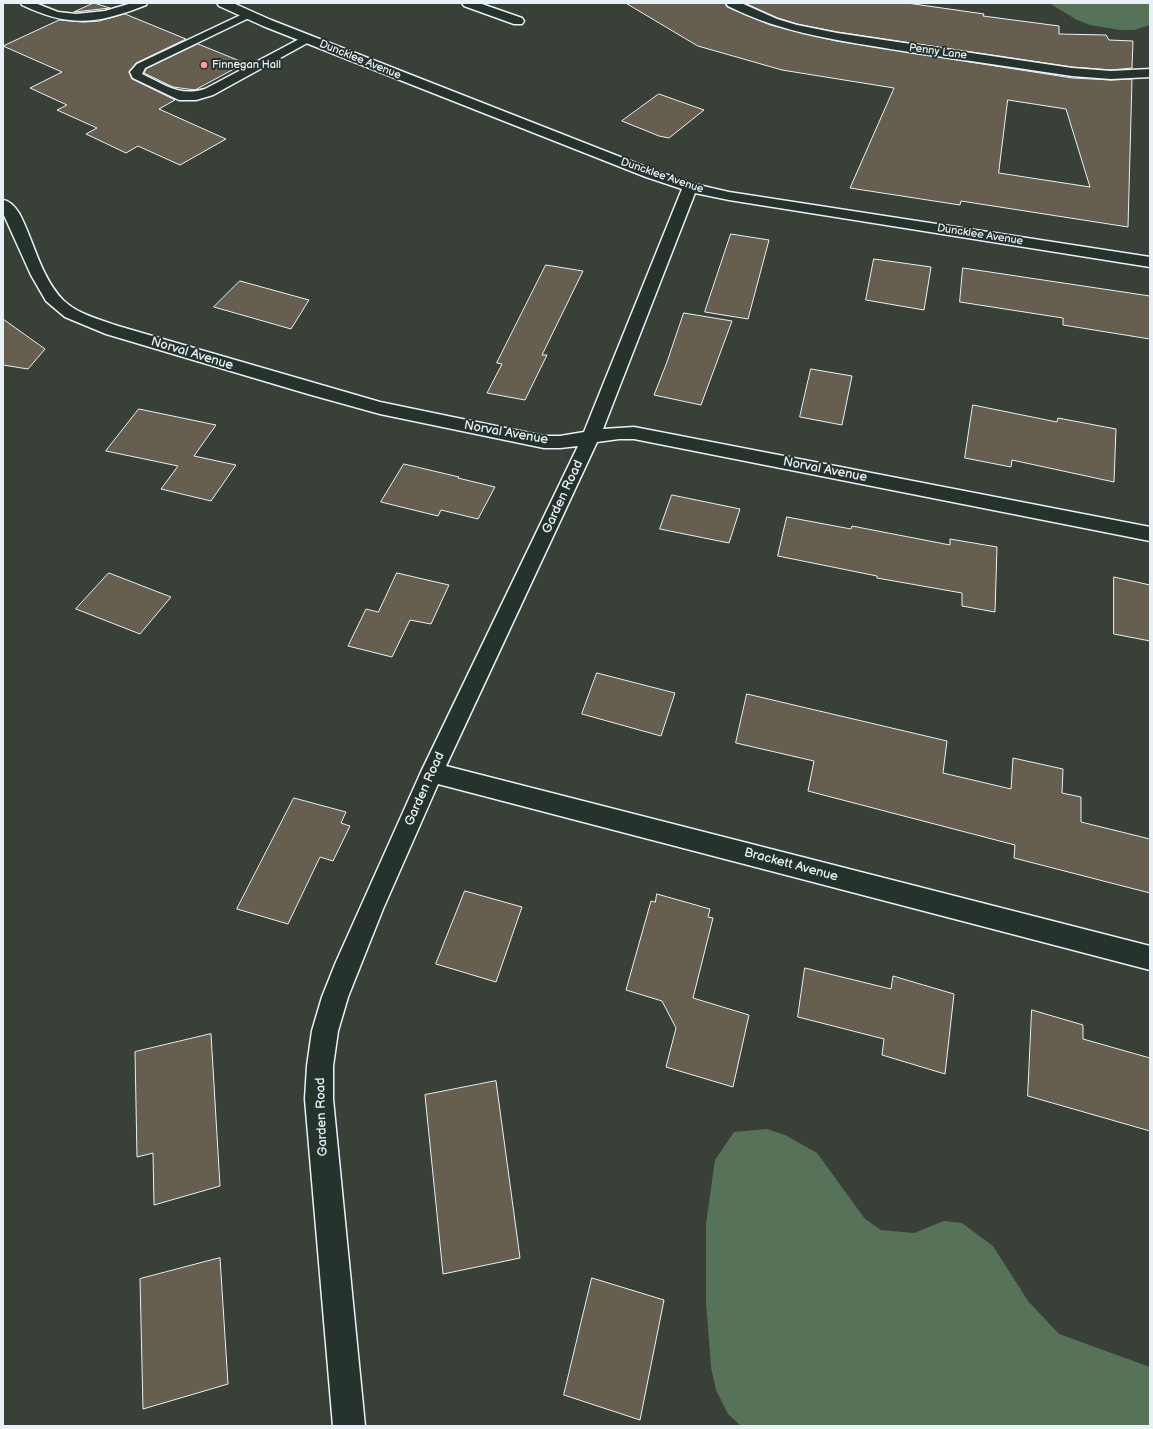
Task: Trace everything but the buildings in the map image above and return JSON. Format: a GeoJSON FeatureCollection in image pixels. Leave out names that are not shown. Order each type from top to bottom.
{"type":"FeatureCollection","features":[{"type":"Feature","properties":{"kind":"street","name":"Duncklee Avenue"},"geometry":{"type":"LineString","coordinates":[[223,3],[247,15],[307,39],[651,174],[690,187],[737,197],[1150,262]]}},
{"type":"Feature","properties":{"kind":"street"},"geometry":{"type":"LineString","coordinates":[[468,3],[518,21]]}},
{"type":"Feature","properties":{"kind":"street","name":"Penny Lane"},"geometry":{"type":"LineString","coordinates":[[732,3],[752,14],[778,24],[826,36],[1072,72],[1111,75],[1150,73]]}},
{"type":"Feature","properties":{"kind":"street","name":"Garden Road"},"geometry":{"type":"LineString","coordinates":[[350,1426],[319,1099],[320,1066],[325,1031],[335,997],[371,909],[432,772],[591,437],[690,187]]}},
{"type":"Feature","properties":{"kind":"street","name":"Norval Avenue"},"geometry":{"type":"LineString","coordinates":[[3,204],[11,213],[49,294],[64,310],[88,321],[173,348],[380,408],[544,442],[560,442],[619,433],[634,433],[1150,534]]}},
{"type":"Feature","properties":{"kind":"street","name":"Brackett Avenue"},"geometry":{"type":"LineString","coordinates":[[432,772],[1150,958]]}},
{"type":"Feature","properties":{"kind":"lane"},"geometry":{"type":"LineString","coordinates":[[26,3],[46,12],[66,17],[101,15],[121,11],[142,3]]}},
{"type":"Feature","properties":{"kind":"lane"},"geometry":{"type":"LineString","coordinates":[[247,15],[141,66],[136,72],[137,76],[142,80],[179,96],[196,96],[209,92],[307,39]]}},
{"type":"Feature","properties":{"kind":"green space"},"geometry":{"type":"Polygon","coordinates":[[[1049,3],[1150,3],[1150,25],[1134,30],[1120,30],[1090,25],[1077,20],[1049,3]]]}},
{"type":"Feature","properties":{"kind":"green space"},"geometry":{"type":"Polygon","coordinates":[[[767,1129],[785,1135],[817,1153],[865,1219],[881,1230],[914,1233],[944,1221],[962,1223],[993,1246],[1028,1301],[1059,1334],[1150,1367],[1150,1426],[741,1426],[728,1414],[716,1390],[711,1367],[706,1302],[706,1224],[715,1160],[734,1132],[767,1129]]]}},
{"type":"Feature","properties":{"kind":"place","name":"Finnegan Hall"},"geometry":{"type":"Point","coordinates":[204,65]}}]}
